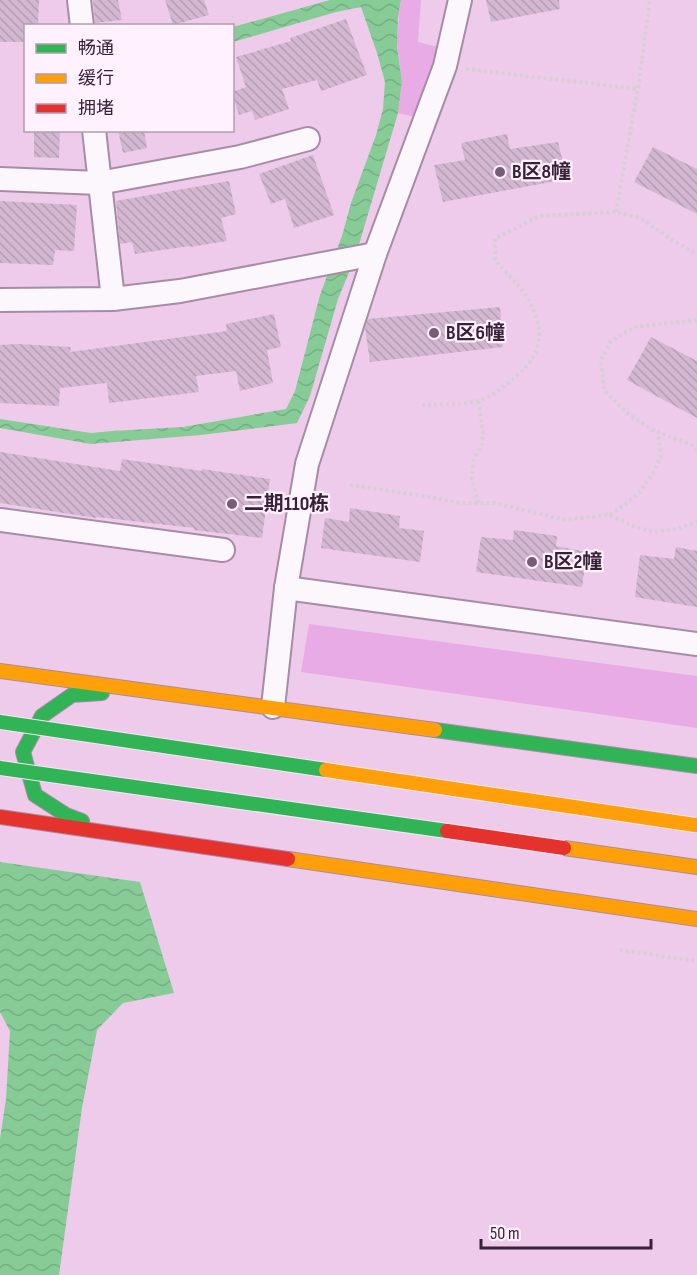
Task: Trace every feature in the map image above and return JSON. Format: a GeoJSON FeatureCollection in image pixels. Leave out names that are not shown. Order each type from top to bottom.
{"type":"FeatureCollection","features":[{"type":"Feature","properties":{"kind":"main road"},"geometry":{"type":"LineString","coordinates":[[0,671],[697,766]]}},
{"type":"Feature","properties":{"kind":"main road"},"geometry":{"type":"LineString","coordinates":[[121,834],[66,815],[35,795],[23,752],[42,716],[72,695],[139,690]]}},
{"type":"Feature","properties":{"kind":"main road"},"geometry":{"type":"LineString","coordinates":[[0,722],[696,825]]}},
{"type":"Feature","properties":{"kind":"main road"},"geometry":{"type":"LineString","coordinates":[[0,768],[697,867]]}},
{"type":"Feature","properties":{"kind":"main road"},"geometry":{"type":"LineString","coordinates":[[0,818],[697,919]]}},
{"type":"Feature","properties":{"kind":"street"},"geometry":{"type":"LineString","coordinates":[[79,0],[82,24]]}},
{"type":"Feature","properties":{"kind":"street"},"geometry":{"type":"LineString","coordinates":[[273,707],[286,588],[307,464],[365,256],[445,66],[460,0]]}},
{"type":"Feature","properties":{"kind":"street"},"geometry":{"type":"LineString","coordinates":[[94,132],[113,299]]}},
{"type":"Feature","properties":{"kind":"street"},"geometry":{"type":"LineString","coordinates":[[0,179],[99,183],[240,157],[308,139]]}},
{"type":"Feature","properties":{"kind":"street"},"geometry":{"type":"LineString","coordinates":[[0,300],[113,299],[180,291],[365,256]]}},
{"type":"Feature","properties":{"kind":"street"},"geometry":{"type":"LineString","coordinates":[[0,520],[223,550]]}},
{"type":"Feature","properties":{"kind":"street"},"geometry":{"type":"LineString","coordinates":[[286,588],[697,644]]}},
{"type":"Feature","properties":{"kind":"path"},"geometry":{"type":"LineString","coordinates":[[616,212],[638,89],[650,0]]}},
{"type":"Feature","properties":{"kind":"path"},"geometry":{"type":"LineString","coordinates":[[445,66],[638,89]]}},
{"type":"Feature","properties":{"kind":"path"},"geometry":{"type":"LineString","coordinates":[[422,405],[478,401],[495,393],[521,374],[534,357],[540,337],[536,315],[526,296],[495,260],[495,239],[539,216],[616,212],[640,218],[697,254]]}},
{"type":"Feature","properties":{"kind":"path"},"geometry":{"type":"LineString","coordinates":[[697,320],[634,327],[611,341],[601,360],[604,390],[626,412],[650,429],[692,445],[697,450]]}},
{"type":"Feature","properties":{"kind":"path"},"geometry":{"type":"LineString","coordinates":[[478,401],[483,432],[482,445],[474,459],[472,478],[478,503]]}},
{"type":"Feature","properties":{"kind":"path"},"geometry":{"type":"LineString","coordinates":[[350,485],[460,503],[495,503],[566,520],[609,515],[641,490],[653,473],[661,456],[658,432]]}},
{"type":"Feature","properties":{"kind":"path"},"geometry":{"type":"LineString","coordinates":[[609,515],[653,532],[677,529],[697,522]]}},
{"type":"Feature","properties":{"kind":"path"},"geometry":{"type":"LineString","coordinates":[[620,950],[697,961]]}},
{"type":"Feature","properties":{"kind":"shaded area"},"geometry":{"type":"Polygon","coordinates":[[[401,0],[421,0],[418,42],[442,48],[415,117],[398,113],[402,82],[397,43],[401,0]]]}},
{"type":"Feature","properties":{"kind":"shaded area"},"geometry":{"type":"Polygon","coordinates":[[[309,624],[697,676],[697,728],[301,672],[309,624]]]}},
{"type":"Feature","properties":{"kind":"water"},"geometry":{"type":"Polygon","coordinates":[[[330,0],[401,0],[397,46],[402,82],[398,113],[355,258],[338,299],[310,396],[297,423],[201,435],[91,444],[0,428],[0,419],[91,433],[183,427],[286,409],[295,391],[320,295],[376,135],[383,109],[385,82],[361,7],[234,42],[234,27],[330,0]]]}},
{"type":"Feature","properties":{"kind":"water"},"geometry":{"type":"Polygon","coordinates":[[[0,862],[140,882],[174,993],[123,1003],[97,1030],[82,1108],[59,1275],[0,1275],[0,1139],[6,1099],[10,1031],[0,1012],[0,862]]]}},
{"type":"Feature","properties":{"kind":"building"},"geometry":{"type":"Polygon","coordinates":[[[0,0],[39,0],[38,24],[24,24],[24,42],[0,42],[0,0]]]}},
{"type":"Feature","properties":{"kind":"building"},"geometry":{"type":"Polygon","coordinates":[[[93,0],[118,0],[122,20],[95,23],[93,0]]]}},
{"type":"Feature","properties":{"kind":"building"},"geometry":{"type":"Polygon","coordinates":[[[165,0],[204,0],[209,15],[173,24],[165,0]]]}},
{"type":"Feature","properties":{"kind":"building"},"geometry":{"type":"Polygon","coordinates":[[[486,0],[559,0],[560,9],[491,22],[486,0]]]}},
{"type":"Feature","properties":{"kind":"building"},"geometry":{"type":"Polygon","coordinates":[[[346,19],[367,75],[321,91],[317,80],[282,89],[289,109],[255,120],[252,111],[239,115],[234,91],[246,87],[236,57],[291,41],[290,38],[346,19]]]}},
{"type":"Feature","properties":{"kind":"building"},"geometry":{"type":"Polygon","coordinates":[[[34,132],[60,132],[59,158],[34,157],[34,132]]]}},
{"type":"Feature","properties":{"kind":"building"},"geometry":{"type":"Polygon","coordinates":[[[118,132],[144,132],[147,148],[123,153],[118,132]]]}},
{"type":"Feature","properties":{"kind":"building","name":"B区8幢"},"geometry":{"type":"Polygon","coordinates":[[[507,134],[510,149],[558,142],[567,179],[443,202],[434,165],[465,160],[461,143],[507,134]]]}},
{"type":"Feature","properties":{"kind":"building"},"geometry":{"type":"Polygon","coordinates":[[[653,147],[697,169],[697,214],[634,182],[653,147]]]}},
{"type":"Feature","properties":{"kind":"building"},"geometry":{"type":"Polygon","coordinates":[[[313,155],[334,215],[294,228],[285,199],[271,204],[259,174],[313,155]]]}},
{"type":"Feature","properties":{"kind":"building"},"geometry":{"type":"Polygon","coordinates":[[[229,181],[236,214],[221,218],[227,241],[135,254],[132,242],[120,244],[116,201],[229,181]]]}},
{"type":"Feature","properties":{"kind":"building"},"geometry":{"type":"Polygon","coordinates":[[[0,201],[77,205],[74,251],[55,250],[53,265],[0,263],[0,201]]]}},
{"type":"Feature","properties":{"kind":"building","name":"B区6幢"},"geometry":{"type":"Polygon","coordinates":[[[500,307],[503,347],[370,362],[365,328],[368,319],[500,307]]]}},
{"type":"Feature","properties":{"kind":"building"},"geometry":{"type":"Polygon","coordinates":[[[274,314],[281,347],[267,350],[273,383],[240,391],[236,371],[196,376],[199,392],[109,403],[107,383],[60,388],[59,406],[0,403],[0,345],[71,347],[70,352],[227,331],[226,324],[274,314]]]}},
{"type":"Feature","properties":{"kind":"building"},"geometry":{"type":"Polygon","coordinates":[[[651,337],[697,361],[697,418],[627,380],[651,337]]]}},
{"type":"Feature","properties":{"kind":"building"},"geometry":{"type":"Polygon","coordinates":[[[0,452],[120,471],[122,459],[270,479],[262,538],[96,518],[0,503],[0,452]]]}},
{"type":"Feature","properties":{"kind":"building"},"geometry":{"type":"Polygon","coordinates":[[[350,508],[400,516],[399,528],[424,531],[420,562],[321,548],[325,518],[349,522],[350,508]]]}},
{"type":"Feature","properties":{"kind":"building","name":"B区2幢"},"geometry":{"type":"Polygon","coordinates":[[[514,530],[557,536],[556,546],[587,552],[582,587],[476,572],[481,537],[513,540],[514,530]]]}},
{"type":"Feature","properties":{"kind":"building"},"geometry":{"type":"Polygon","coordinates":[[[676,547],[697,551],[697,607],[635,597],[640,555],[674,559],[676,547]]]}},
{"type":"Feature","properties":{"kind":"traffic: fast"},"geometry":{"type":"LineString","coordinates":[[82,821],[66,815],[35,795],[23,752],[42,716],[72,695],[102,693]]}},
{"type":"Feature","properties":{"kind":"traffic: fast"},"geometry":{"type":"LineString","coordinates":[[0,722],[326,770]]}},
{"type":"Feature","properties":{"kind":"traffic: fast"},"geometry":{"type":"LineString","coordinates":[[435,730],[697,766]]}},
{"type":"Feature","properties":{"kind":"traffic: fast"},"geometry":{"type":"LineString","coordinates":[[0,768],[447,831]]}},
{"type":"Feature","properties":{"kind":"traffic: slow"},"geometry":{"type":"LineString","coordinates":[[0,671],[435,730]]}},
{"type":"Feature","properties":{"kind":"traffic: slow"},"geometry":{"type":"LineString","coordinates":[[326,770],[695,825]]}},
{"type":"Feature","properties":{"kind":"traffic: slow"},"geometry":{"type":"LineString","coordinates":[[564,848],[697,867]]}},
{"type":"Feature","properties":{"kind":"traffic: slow"},"geometry":{"type":"LineString","coordinates":[[288,859],[697,919]]}},
{"type":"Feature","properties":{"kind":"traffic: jam"},"geometry":{"type":"LineString","coordinates":[[0,817],[288,859]]}},
{"type":"Feature","properties":{"kind":"traffic: jam"},"geometry":{"type":"LineString","coordinates":[[447,831],[564,848]]}},
{"type":"Feature","properties":{"kind":"place","name":"B区8幢"},"geometry":{"type":"Point","coordinates":[500,172]}},
{"type":"Feature","properties":{"kind":"place","name":"B区6幢"},"geometry":{"type":"Point","coordinates":[434,333]}},
{"type":"Feature","properties":{"kind":"place","name":"二期110栋"},"geometry":{"type":"Point","coordinates":[232,504]}},
{"type":"Feature","properties":{"kind":"place","name":"B区2幢"},"geometry":{"type":"Point","coordinates":[532,562]}}]}
